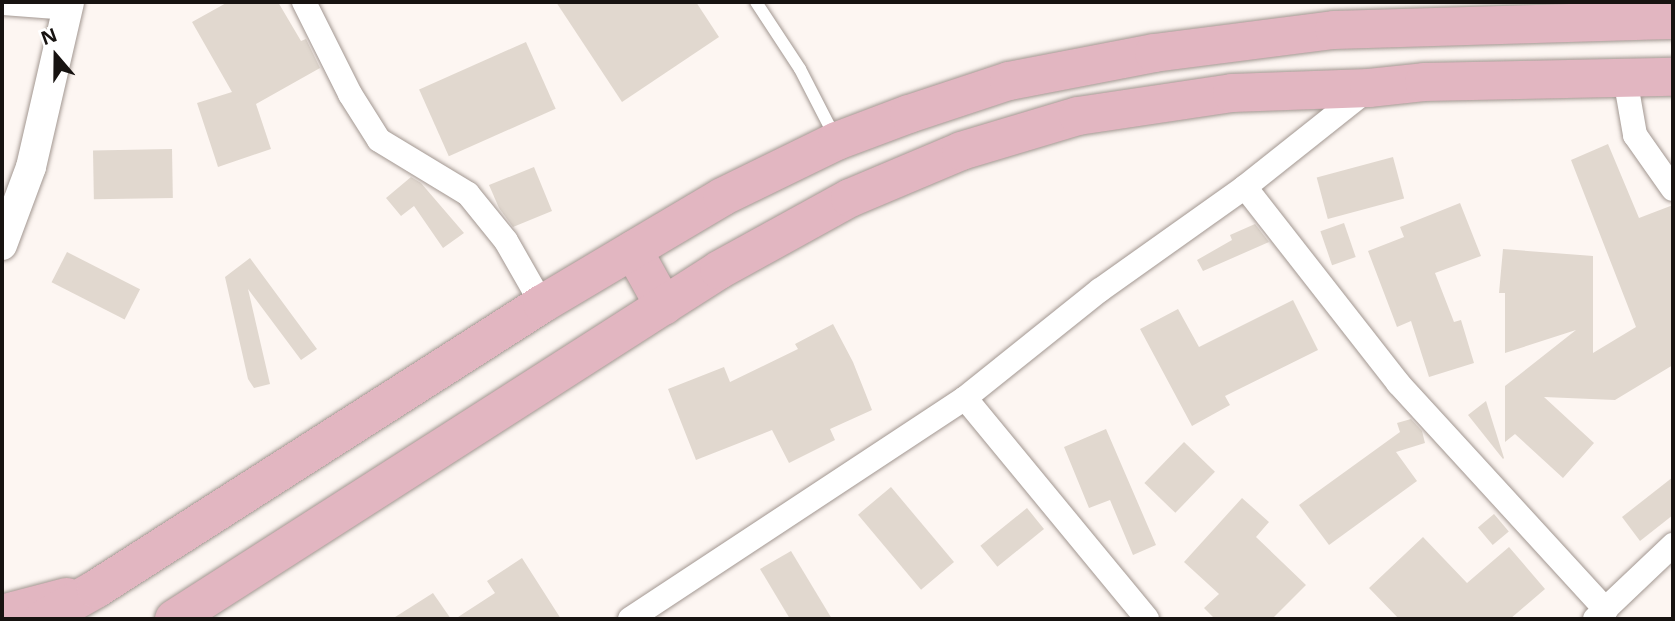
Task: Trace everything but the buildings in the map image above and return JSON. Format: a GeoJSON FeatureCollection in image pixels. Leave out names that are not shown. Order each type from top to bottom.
{"type":"FeatureCollection","features":[{"type":"Feature","properties":{"kind":"main road"},"geometry":{"type":"LineString","coordinates":[[43,619],[96,589],[542,304],[722,197],[837,141],[1009,81],[1154,53],[1334,30],[1673,20]]}},
{"type":"Feature","properties":{"kind":"main road"},"geometry":{"type":"LineString","coordinates":[[174,619],[719,270],[850,198],[961,151],[1078,116],[1232,93],[1369,88],[1424,82],[1673,77]]}},
{"type":"Feature","properties":{"kind":"main road"},"geometry":{"type":"LineString","coordinates":[[633,250],[664,306]]}},
{"type":"Feature","properties":{"kind":"main road"},"geometry":{"type":"LineString","coordinates":[[2,614],[96,589]]}},
{"type":"Feature","properties":{"kind":"street"},"geometry":{"type":"LineString","coordinates":[[304,2],[349,94],[379,140],[468,194],[506,241],[542,304]]}},
{"type":"Feature","properties":{"kind":"street"},"geometry":{"type":"LineString","coordinates":[[2,3],[68,5],[31,167],[2,245]]}},
{"type":"Feature","properties":{"kind":"street"},"geometry":{"type":"LineString","coordinates":[[1625,78],[1635,135],[1673,189]]}},
{"type":"Feature","properties":{"kind":"street"},"geometry":{"type":"LineString","coordinates":[[630,619],[965,398],[1100,290],[1245,187],[1369,88]]}},
{"type":"Feature","properties":{"kind":"street"},"geometry":{"type":"LineString","coordinates":[[1245,187],[1398,383],[1600,615],[1673,545]]}},
{"type":"Feature","properties":{"kind":"street"},"geometry":{"type":"LineString","coordinates":[[965,398],[1147,619]]}},
{"type":"Feature","properties":{"kind":"lane"},"geometry":{"type":"LineString","coordinates":[[756,2],[800,69],[837,141]]}}]}
